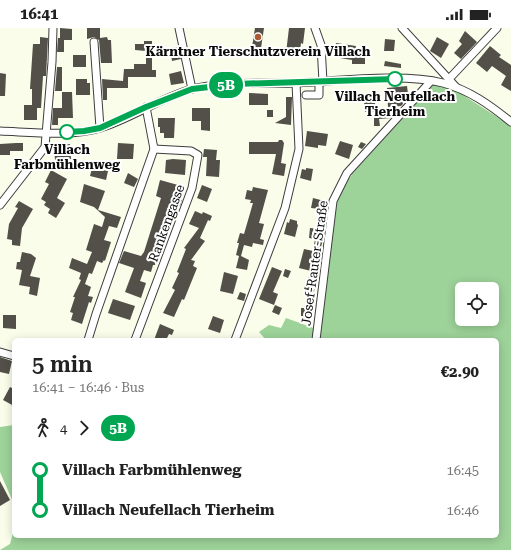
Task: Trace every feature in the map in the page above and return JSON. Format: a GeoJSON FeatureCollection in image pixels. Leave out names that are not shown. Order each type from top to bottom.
{"type":"FeatureCollection","features":[{"type":"Feature","properties":{"kind":"street"},"geometry":{"type":"LineString","coordinates":[[0,205],[45,146],[53,28]]}},
{"type":"Feature","properties":{"kind":"street"},"geometry":{"type":"LineString","coordinates":[[179,28],[192,89]]}},
{"type":"Feature","properties":{"kind":"street"},"geometry":{"type":"LineString","coordinates":[[306,95],[319,95],[321,82],[322,45],[315,28]]}},
{"type":"Feature","properties":{"kind":"street"},"geometry":{"type":"LineString","coordinates":[[402,28],[456,87]]}},
{"type":"Feature","properties":{"kind":"street"},"geometry":{"type":"LineString","coordinates":[[449,79],[497,28]]}},
{"type":"Feature","properties":{"kind":"street"},"geometry":{"type":"LineString","coordinates":[[94,42],[100,128]]}},
{"type":"Feature","properties":{"kind":"street"},"geometry":{"type":"LineString","coordinates":[[0,131],[84,131],[100,128],[146,107],[192,89],[235,84],[394,79],[431,81],[456,87],[474,95],[511,122]]}},
{"type":"Feature","properties":{"kind":"street","name":"Josef-Rauter-Straße"},"geometry":{"type":"LineString","coordinates":[[316,338],[333,201],[347,173],[431,81]]}},
{"type":"Feature","properties":{"kind":"street"},"geometry":{"type":"LineString","coordinates":[[236,338],[286,208],[299,149],[296,83]]}},
{"type":"Feature","properties":{"kind":"street"},"geometry":{"type":"LineString","coordinates":[[89,338],[154,149],[146,107]]}},
{"type":"Feature","properties":{"kind":"street","name":"Rankengasse"},"geometry":{"type":"LineString","coordinates":[[136,338],[192,188],[198,155],[191,151],[154,149]]}},
{"type":"Feature","properties":{"kind":"street"},"geometry":{"type":"LineString","coordinates":[[0,352],[12,355]]}},
{"type":"Feature","properties":{"kind":"green space"},"geometry":{"type":"Polygon","coordinates":[[[433,85],[449,86],[511,126],[511,550],[0,550],[10,544],[12,536],[12,538],[499,538],[499,338],[264,338],[259,332],[269,325],[281,328],[286,318],[319,330],[334,201],[353,173],[433,85]]]}},
{"type":"Feature","properties":{"kind":"green space"},"geometry":{"type":"Polygon","coordinates":[[[12,425],[12,499],[0,472],[0,427],[12,425]]]}},
{"type":"Feature","properties":{"kind":"building"},"geometry":{"type":"Polygon","coordinates":[[[60,28],[72,29],[72,40],[64,40],[64,52],[57,52],[58,38],[60,38],[60,28]]]}},
{"type":"Feature","properties":{"kind":"building"},"geometry":{"type":"Polygon","coordinates":[[[87,28],[100,28],[100,38],[107,37],[108,40],[111,40],[112,63],[101,63],[99,40],[94,37],[87,39],[87,28]]]}},
{"type":"Feature","properties":{"kind":"building","name":"Kärntner Tierschutzverein Villach"},"geometry":{"type":"Polygon","coordinates":[[[255,28],[264,28],[261,48],[252,47],[255,28]]]}},
{"type":"Feature","properties":{"kind":"building"},"geometry":{"type":"Polygon","coordinates":[[[289,28],[305,28],[303,44],[301,43],[300,51],[296,50],[295,55],[286,53],[289,28]]]}},
{"type":"Feature","properties":{"kind":"building"},"geometry":{"type":"Polygon","coordinates":[[[465,31],[477,42],[461,59],[454,53],[462,44],[459,41],[465,31]]]}},
{"type":"Feature","properties":{"kind":"building"},"geometry":{"type":"Polygon","coordinates":[[[40,37],[48,38],[46,76],[43,76],[41,108],[37,108],[37,120],[24,120],[24,105],[32,105],[32,89],[30,89],[33,44],[40,44],[40,37]]]}},
{"type":"Feature","properties":{"kind":"building"},"geometry":{"type":"Polygon","coordinates":[[[437,37],[449,44],[441,58],[430,51],[437,37]]]}},
{"type":"Feature","properties":{"kind":"building"},"geometry":{"type":"Polygon","coordinates":[[[385,39],[395,40],[394,51],[384,51],[385,39]]]}},
{"type":"Feature","properties":{"kind":"building"},"geometry":{"type":"Polygon","coordinates":[[[144,41],[152,41],[152,70],[156,70],[156,77],[128,77],[128,88],[107,88],[107,100],[103,100],[102,79],[123,81],[124,69],[134,69],[134,64],[146,64],[146,51],[135,50],[135,44],[144,44],[144,41]]]}},
{"type":"Feature","properties":{"kind":"building"},"geometry":{"type":"Polygon","coordinates":[[[336,43],[356,46],[355,54],[365,56],[365,64],[352,64],[352,60],[334,57],[336,43]]]}},
{"type":"Feature","properties":{"kind":"building"},"geometry":{"type":"Polygon","coordinates":[[[490,46],[501,55],[499,57],[511,65],[511,91],[501,85],[506,76],[492,66],[487,72],[476,63],[490,46]]]}},
{"type":"Feature","properties":{"kind":"building"},"geometry":{"type":"Polygon","coordinates":[[[178,47],[181,59],[172,61],[170,48],[178,47]]]}},
{"type":"Feature","properties":{"kind":"building"},"geometry":{"type":"Polygon","coordinates":[[[73,55],[86,55],[86,67],[73,67],[73,55]]]}},
{"type":"Feature","properties":{"kind":"building"},"geometry":{"type":"Polygon","coordinates":[[[385,61],[401,64],[401,68],[384,66],[385,61]]]}},
{"type":"Feature","properties":{"kind":"building"},"geometry":{"type":"Polygon","coordinates":[[[57,67],[62,67],[62,91],[55,91],[57,67]]]}},
{"type":"Feature","properties":{"kind":"building"},"geometry":{"type":"Polygon","coordinates":[[[181,71],[184,83],[171,85],[169,74],[181,71]]]}},
{"type":"Feature","properties":{"kind":"building"},"geometry":{"type":"Polygon","coordinates":[[[0,73],[6,74],[5,96],[0,96],[0,73]]]}},
{"type":"Feature","properties":{"kind":"building"},"geometry":{"type":"Polygon","coordinates":[[[76,79],[87,79],[87,83],[90,83],[90,95],[76,95],[76,79]]]}},
{"type":"Feature","properties":{"kind":"building"},"geometry":{"type":"Polygon","coordinates":[[[407,86],[408,94],[402,95],[403,104],[401,106],[388,107],[387,88],[407,86]]]}},
{"type":"Feature","properties":{"kind":"building"},"geometry":{"type":"Polygon","coordinates":[[[62,92],[72,92],[73,118],[58,118],[58,125],[52,125],[53,108],[62,108],[62,92]]]}},
{"type":"Feature","properties":{"kind":"building"},"geometry":{"type":"Polygon","coordinates":[[[249,93],[268,94],[268,105],[249,105],[249,93]]]}},
{"type":"Feature","properties":{"kind":"building"},"geometry":{"type":"Polygon","coordinates":[[[286,97],[292,97],[291,125],[275,123],[286,117],[286,97]]]}},
{"type":"Feature","properties":{"kind":"building"},"geometry":{"type":"Polygon","coordinates":[[[375,101],[375,110],[390,109],[391,118],[379,119],[380,126],[374,126],[374,112],[365,112],[364,102],[375,101]]]}},
{"type":"Feature","properties":{"kind":"building"},"geometry":{"type":"Polygon","coordinates":[[[192,108],[210,108],[210,131],[201,130],[201,121],[192,121],[192,108]]]}},
{"type":"Feature","properties":{"kind":"building"},"geometry":{"type":"Polygon","coordinates":[[[267,110],[273,110],[273,117],[267,117],[267,110]]]}},
{"type":"Feature","properties":{"kind":"building"},"geometry":{"type":"Polygon","coordinates":[[[158,118],[175,118],[174,138],[164,138],[164,133],[160,133],[158,118]]]}},
{"type":"Feature","properties":{"kind":"building"},"geometry":{"type":"Polygon","coordinates":[[[307,131],[328,134],[326,146],[318,145],[318,148],[305,146],[307,131]]]}},
{"type":"Feature","properties":{"kind":"building"},"geometry":{"type":"Polygon","coordinates":[[[279,140],[282,140],[284,143],[281,163],[286,164],[284,176],[272,174],[276,154],[249,154],[249,142],[278,142],[279,140]]]}},
{"type":"Feature","properties":{"kind":"building"},"geometry":{"type":"Polygon","coordinates":[[[340,141],[353,145],[349,159],[335,154],[340,141]]]}},
{"type":"Feature","properties":{"kind":"building"},"geometry":{"type":"Polygon","coordinates":[[[361,142],[366,144],[362,149],[358,147],[361,142]]]}},
{"type":"Feature","properties":{"kind":"building"},"geometry":{"type":"Polygon","coordinates":[[[23,143],[23,151],[10,151],[10,155],[0,155],[0,144],[23,143]]]}},
{"type":"Feature","properties":{"kind":"building"},"geometry":{"type":"Polygon","coordinates":[[[118,143],[134,144],[133,159],[117,159],[118,143]]]}},
{"type":"Feature","properties":{"kind":"building"},"geometry":{"type":"Polygon","coordinates":[[[70,144],[71,159],[55,160],[54,146],[70,144]]]}},
{"type":"Feature","properties":{"kind":"building"},"geometry":{"type":"Polygon","coordinates":[[[204,149],[217,150],[216,160],[220,160],[219,177],[206,176],[207,157],[203,157],[204,149]]]}},
{"type":"Feature","properties":{"kind":"building"},"geometry":{"type":"Polygon","coordinates":[[[166,160],[186,160],[185,175],[165,173],[166,160]]]}},
{"type":"Feature","properties":{"kind":"building"},"geometry":{"type":"Polygon","coordinates":[[[92,168],[108,171],[106,180],[90,176],[92,168]]]}},
{"type":"Feature","properties":{"kind":"building"},"geometry":{"type":"Polygon","coordinates":[[[306,168],[313,169],[311,181],[300,178],[302,169],[306,170],[306,168]]]}},
{"type":"Feature","properties":{"kind":"building"},"geometry":{"type":"Polygon","coordinates":[[[51,170],[67,179],[57,198],[65,203],[56,218],[48,213],[50,209],[44,205],[46,202],[41,199],[49,184],[45,182],[51,170]]]}},
{"type":"Feature","properties":{"kind":"building"},"geometry":{"type":"Polygon","coordinates":[[[128,173],[138,179],[134,187],[124,183],[128,173]]]}},
{"type":"Feature","properties":{"kind":"building"},"geometry":{"type":"Polygon","coordinates":[[[160,180],[178,185],[174,198],[182,200],[180,206],[176,205],[170,225],[165,223],[155,265],[153,265],[151,272],[144,270],[140,281],[146,283],[141,298],[125,292],[134,268],[119,263],[124,251],[141,256],[144,252],[161,198],[156,196],[160,180]]]}},
{"type":"Feature","properties":{"kind":"building"},"geometry":{"type":"Polygon","coordinates":[[[84,184],[105,191],[98,210],[121,217],[117,228],[109,226],[104,240],[111,242],[105,261],[104,260],[102,263],[97,261],[92,274],[89,273],[85,284],[91,287],[88,296],[93,297],[91,303],[89,302],[82,324],[71,320],[73,313],[70,312],[75,297],[73,297],[81,280],[79,279],[81,273],[69,268],[72,258],[87,264],[92,252],[86,250],[94,224],[102,227],[105,217],[94,207],[80,202],[84,184]]]}},
{"type":"Feature","properties":{"kind":"building"},"geometry":{"type":"Polygon","coordinates":[[[202,185],[212,189],[207,202],[197,198],[202,185]]]}},
{"type":"Feature","properties":{"kind":"building"},"geometry":{"type":"Polygon","coordinates":[[[253,187],[268,190],[259,223],[264,224],[260,239],[264,240],[263,245],[253,243],[252,247],[244,245],[241,256],[249,260],[247,270],[236,268],[239,256],[236,255],[240,233],[244,234],[253,203],[250,203],[251,200],[245,199],[247,190],[252,191],[253,187]]]}},
{"type":"Feature","properties":{"kind":"building"},"geometry":{"type":"Polygon","coordinates":[[[313,198],[328,202],[325,224],[318,224],[320,209],[311,208],[313,198]]]}},
{"type":"Feature","properties":{"kind":"building"},"geometry":{"type":"Polygon","coordinates":[[[19,201],[33,209],[22,228],[20,246],[12,245],[12,240],[7,239],[9,224],[18,208],[15,207],[19,201]]]}},
{"type":"Feature","properties":{"kind":"building"},"geometry":{"type":"Polygon","coordinates":[[[195,211],[202,214],[203,212],[212,216],[210,221],[208,220],[200,238],[205,241],[191,260],[195,261],[193,266],[197,268],[184,300],[182,299],[174,317],[163,313],[175,290],[172,288],[179,273],[177,272],[186,249],[184,248],[199,228],[189,224],[195,211]]]}},
{"type":"Feature","properties":{"kind":"building"},"geometry":{"type":"Polygon","coordinates":[[[290,219],[297,221],[298,225],[295,237],[284,234],[287,222],[289,223],[290,219]]]}},
{"type":"Feature","properties":{"kind":"building"},"geometry":{"type":"Polygon","coordinates":[[[310,228],[320,229],[319,238],[323,239],[315,272],[299,268],[304,249],[313,251],[315,239],[309,238],[310,228]]]}},
{"type":"Feature","properties":{"kind":"building"},"geometry":{"type":"Polygon","coordinates":[[[22,252],[31,254],[36,258],[30,276],[40,278],[37,296],[29,294],[30,287],[19,285],[22,270],[16,269],[17,262],[20,262],[22,252]]]}},
{"type":"Feature","properties":{"kind":"building"},"geometry":{"type":"Polygon","coordinates":[[[272,267],[282,271],[273,292],[278,294],[274,305],[259,299],[272,267]]]}},
{"type":"Feature","properties":{"kind":"building"},"geometry":{"type":"Polygon","coordinates":[[[285,269],[291,271],[288,278],[283,276],[285,269]]]}},
{"type":"Feature","properties":{"kind":"building"},"geometry":{"type":"Polygon","coordinates":[[[224,272],[238,276],[233,294],[220,291],[224,272]]]}},
{"type":"Feature","properties":{"kind":"building"},"geometry":{"type":"Polygon","coordinates":[[[310,274],[316,276],[314,292],[304,289],[310,274]]]}},
{"type":"Feature","properties":{"kind":"building"},"geometry":{"type":"Polygon","coordinates":[[[240,292],[246,294],[244,301],[237,299],[240,292]]]}},
{"type":"Feature","properties":{"kind":"building"},"geometry":{"type":"Polygon","coordinates":[[[113,299],[135,306],[130,320],[108,313],[113,299]]]}},
{"type":"Feature","properties":{"kind":"building"},"geometry":{"type":"Polygon","coordinates":[[[275,305],[282,308],[279,315],[272,312],[275,305]]]}},
{"type":"Feature","properties":{"kind":"building"},"geometry":{"type":"Polygon","coordinates":[[[301,308],[311,308],[310,317],[301,316],[301,308]]]}},
{"type":"Feature","properties":{"kind":"building"},"geometry":{"type":"Polygon","coordinates":[[[3,315],[16,315],[16,329],[3,328],[3,315]]]}},
{"type":"Feature","properties":{"kind":"building"},"geometry":{"type":"Polygon","coordinates":[[[213,316],[224,320],[220,333],[208,329],[213,316]]]}},
{"type":"Feature","properties":{"kind":"building"},"geometry":{"type":"Polygon","coordinates":[[[160,324],[174,330],[172,335],[169,334],[167,338],[155,338],[160,324]]]}},
{"type":"Feature","properties":{"kind":"building"},"geometry":{"type":"Polygon","coordinates":[[[0,357],[12,361],[9,374],[0,372],[0,357]]]}},
{"type":"Feature","properties":{"kind":"building"},"geometry":{"type":"Polygon","coordinates":[[[10,387],[12,388],[12,405],[3,400],[10,387]]]}},
{"type":"Feature","properties":{"kind":"building"},"geometry":{"type":"Polygon","coordinates":[[[0,481],[10,500],[0,506],[0,481]]]}},
{"type":"Feature","properties":{"kind":"bus line","name":"5B"},"geometry":{"type":"LineString","coordinates":[[67,132],[100,128],[146,107],[192,89],[235,84],[395,79]]}},
{"type":"Feature","properties":{"kind":"place","name":"Kärntner Tierschutzverein Villach"},"geometry":{"type":"Point","coordinates":[258,37]}},
{"type":"Feature","properties":{"kind":"place","name":"Villach Neufellach Tierheim"},"geometry":{"type":"Point","coordinates":[395,79]}},
{"type":"Feature","properties":{"kind":"place","name":"Villach Farbmühlenweg"},"geometry":{"type":"Point","coordinates":[67,132]}}]}
